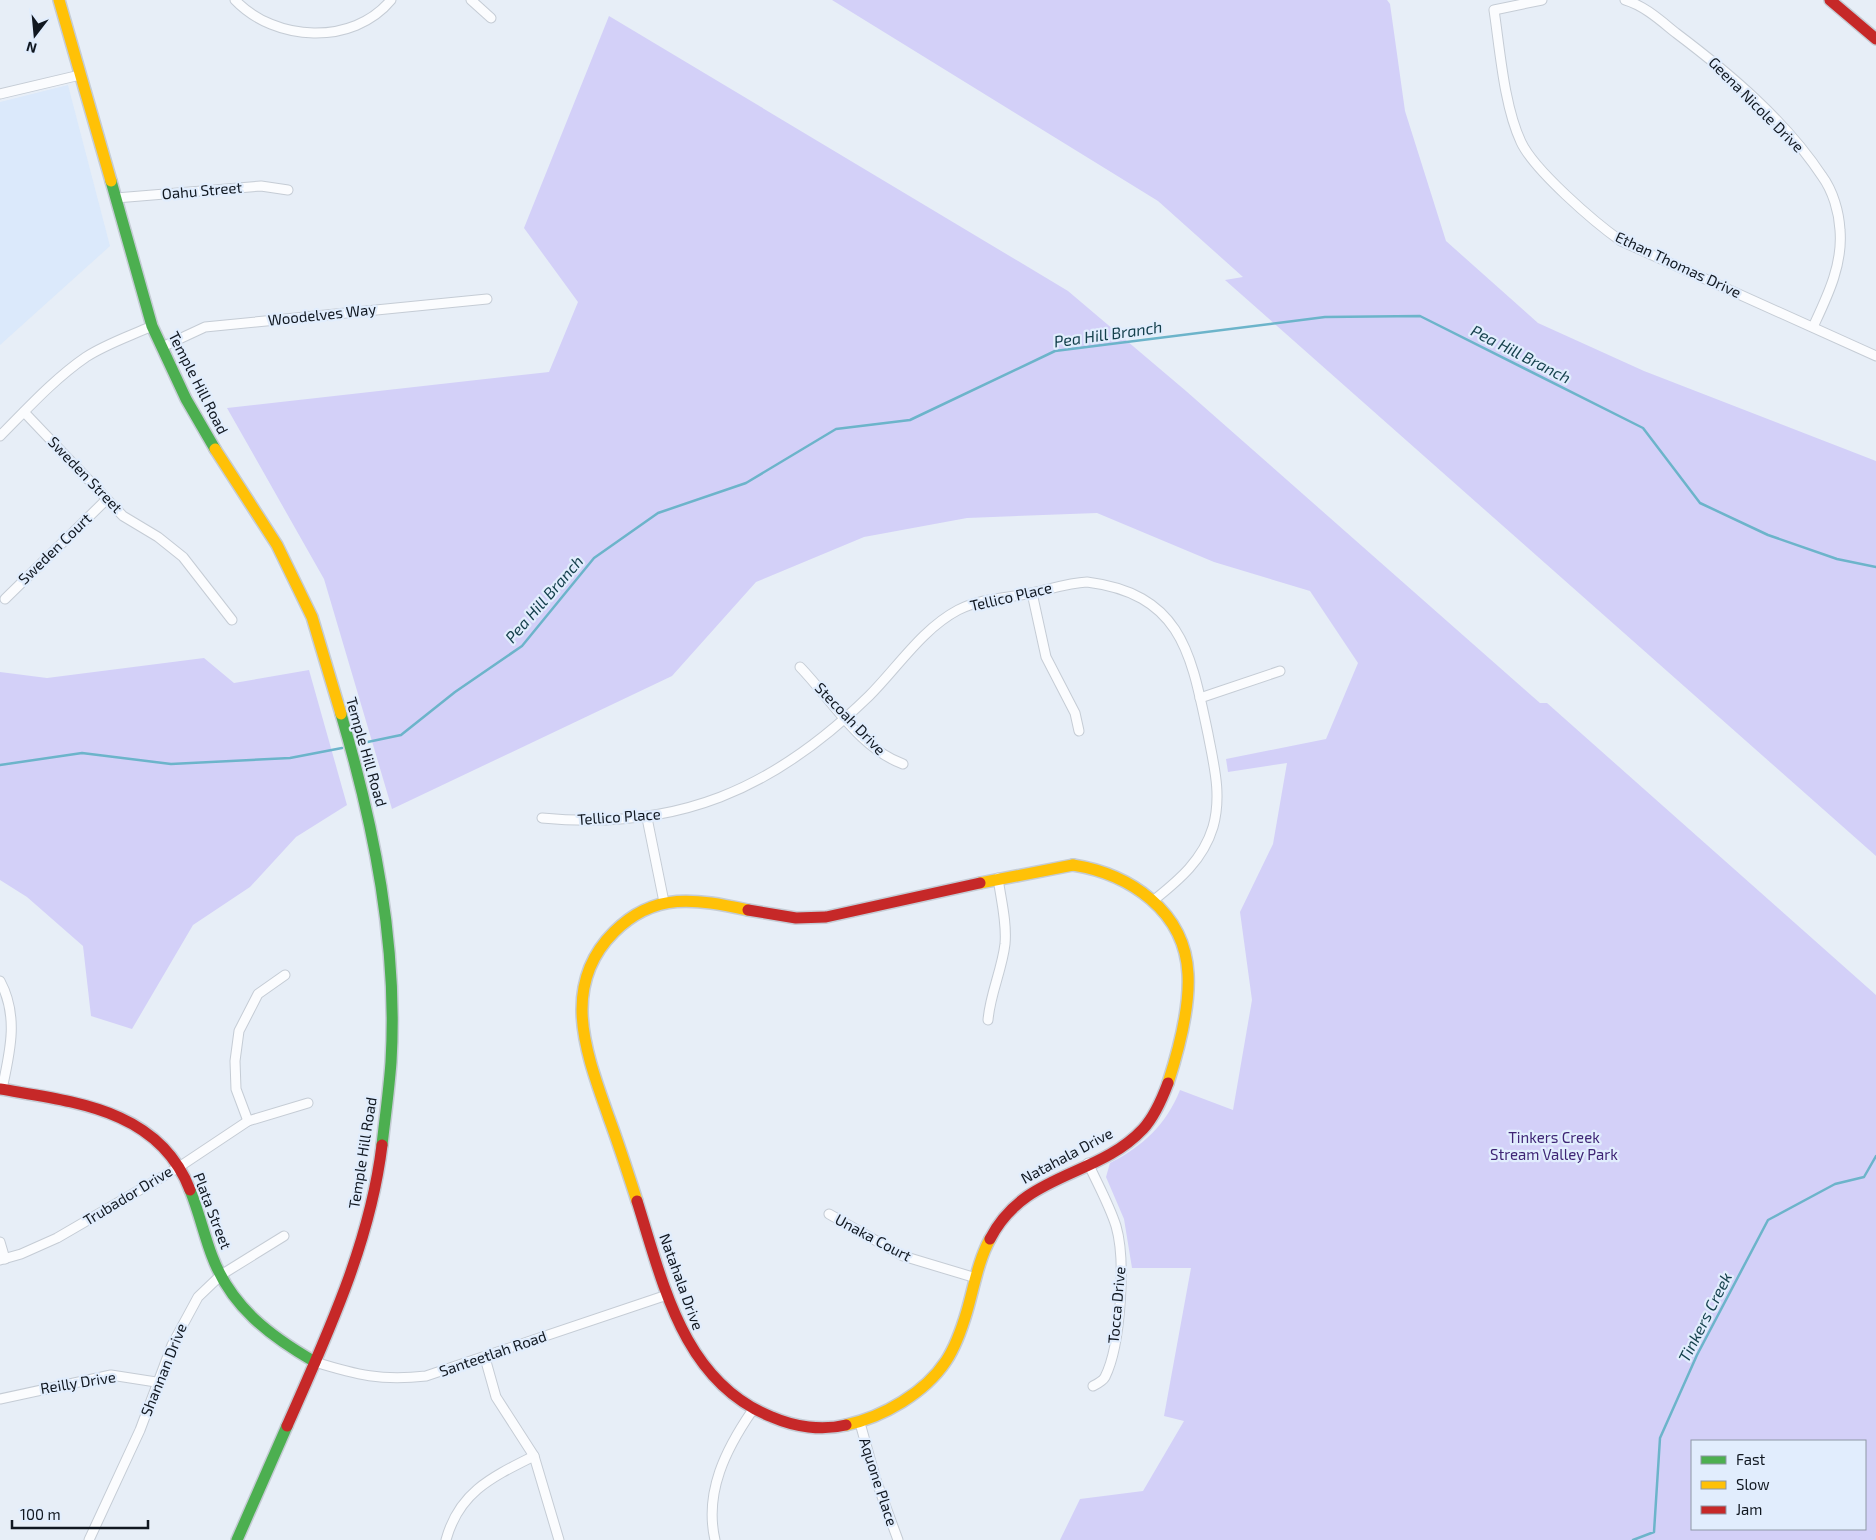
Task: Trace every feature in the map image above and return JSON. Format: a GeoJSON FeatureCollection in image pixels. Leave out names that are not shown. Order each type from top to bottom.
{"type":"FeatureCollection","features":[{"type":"Feature","properties":{"kind":"street","name":"Temple Hill Road"},"geometry":{"type":"LineString","coordinates":[[59,0],[152,326],[191,407],[278,545],[312,617],[371,826],[384,905],[390,969],[391,1051],[382,1148],[363,1234],[352,1272],[238,1540]]}},
{"type":"Feature","properties":{"kind":"street"},"geometry":{"type":"LineString","coordinates":[[234,0],[259,20],[269,24],[296,31],[325,32],[352,28],[368,21],[376,16],[391,0]]}},
{"type":"Feature","properties":{"kind":"street"},"geometry":{"type":"LineString","coordinates":[[471,0],[491,18]]}},
{"type":"Feature","properties":{"kind":"street","name":"Ethan Thomas Drive"},"geometry":{"type":"LineString","coordinates":[[1542,0],[1494,10],[1511,113],[1521,142],[1533,161],[1600,226],[1621,241],[1876,356]]}},
{"type":"Feature","properties":{"kind":"street","name":"Geena Nicole Drive"},"geometry":{"type":"LineString","coordinates":[[1625,0],[1651,13],[1709,58],[1766,110],[1804,152],[1824,178],[1836,205],[1840,230],[1840,253],[1834,277],[1813,327]]}},
{"type":"Feature","properties":{"kind":"street"},"geometry":{"type":"LineString","coordinates":[[1830,0],[1876,40]]}},
{"type":"Feature","properties":{"kind":"street"},"geometry":{"type":"LineString","coordinates":[[0,94],[80,75]]}},
{"type":"Feature","properties":{"kind":"street","name":"Oahu Street"},"geometry":{"type":"LineString","coordinates":[[116,198],[261,186],[288,190]]}},
{"type":"Feature","properties":{"kind":"street","name":"Woodelves Way"},"geometry":{"type":"LineString","coordinates":[[162,347],[205,327],[487,299]]}},
{"type":"Feature","properties":{"kind":"street"},"geometry":{"type":"LineString","coordinates":[[0,436],[86,357],[152,326]]}},
{"type":"Feature","properties":{"kind":"street","name":"Sweden Street"},"geometry":{"type":"LineString","coordinates":[[24,412],[123,516],[158,537],[183,557],[232,620]]}},
{"type":"Feature","properties":{"kind":"street","name":"Sweden Court"},"geometry":{"type":"LineString","coordinates":[[5,598],[106,500]]}},
{"type":"Feature","properties":{"kind":"street","name":"Tellico Place"},"geometry":{"type":"LineString","coordinates":[[542,818],[575,822],[647,818],[696,806],[754,782],[789,763],[845,719],[922,638],[948,616],[958,610],[979,603],[1072,583],[1087,582],[1118,588],[1143,599],[1169,622],[1185,644],[1200,698],[1217,778],[1218,801],[1216,815],[1206,844],[1185,875],[1154,900]]}},
{"type":"Feature","properties":{"kind":"street"},"geometry":{"type":"LineString","coordinates":[[1032,593],[1046,657],[1075,713],[1079,731]]}},
{"type":"Feature","properties":{"kind":"street","name":"Stecoah Drive"},"geometry":{"type":"LineString","coordinates":[[800,667],[845,719],[876,750],[887,759],[903,764]]}},
{"type":"Feature","properties":{"kind":"street"},"geometry":{"type":"LineString","coordinates":[[1200,698],[1280,671]]}},
{"type":"Feature","properties":{"kind":"street"},"geometry":{"type":"LineString","coordinates":[[647,818],[664,902]]}},
{"type":"Feature","properties":{"kind":"street","name":"Natahala Drive"},"geometry":{"type":"LineString","coordinates":[[1072,865],[1086,866],[1126,880],[1154,900],[1174,927],[1183,950],[1188,971],[1188,994],[1174,1064],[1161,1102],[1142,1131],[1131,1139],[1020,1198],[1004,1215],[987,1240],[980,1255],[976,1278],[950,1355],[940,1369],[909,1397],[860,1422],[826,1427],[803,1426],[780,1421],[752,1411],[712,1377],[696,1357],[667,1294],[596,1078],[581,1016],[586,979],[599,951],[620,927],[654,904],[691,900],[765,914],[812,918],[883,906],[998,878],[1072,865]]}},
{"type":"Feature","properties":{"kind":"street"},"geometry":{"type":"LineString","coordinates":[[988,1020],[994,985],[1005,943],[1004,916],[998,878]]}},
{"type":"Feature","properties":{"kind":"street"},"geometry":{"type":"LineString","coordinates":[[248,1121],[236,1089],[235,1053],[239,1031],[258,994],[285,975]]}},
{"type":"Feature","properties":{"kind":"street"},"geometry":{"type":"LineString","coordinates":[[0,981],[11,1006],[12,1018],[12,1038],[1,1089]]}},
{"type":"Feature","properties":{"kind":"street","name":"Plata Street"},"geometry":{"type":"LineString","coordinates":[[1,1089],[90,1106],[112,1114],[150,1136],[179,1167],[193,1192],[221,1275],[242,1308],[258,1325],[280,1342],[315,1362]]}},
{"type":"Feature","properties":{"kind":"street","name":"Trubador Drive"},"geometry":{"type":"LineString","coordinates":[[2,1259],[58,1238],[179,1167],[248,1121],[308,1103]]}},
{"type":"Feature","properties":{"kind":"street","name":"Tocca Drive"},"geometry":{"type":"LineString","coordinates":[[1088,1163],[1116,1227],[1122,1265],[1121,1289],[1113,1349],[1104,1379],[1093,1386]]}},
{"type":"Feature","properties":{"kind":"street","name":"Unaka Court"},"geometry":{"type":"LineString","coordinates":[[828,1214],[903,1256],[976,1278]]}},
{"type":"Feature","properties":{"kind":"street","name":"Shannan Drive"},"geometry":{"type":"LineString","coordinates":[[89,1540],[140,1430],[156,1382],[198,1297],[221,1275],[284,1236]]}},
{"type":"Feature","properties":{"kind":"street"},"geometry":{"type":"LineString","coordinates":[[0,1242],[2,1259]]}},
{"type":"Feature","properties":{"kind":"street","name":"Santeetlah Road"},"geometry":{"type":"LineString","coordinates":[[315,1362],[357,1375],[404,1378],[426,1376],[485,1358],[667,1294]]}},
{"type":"Feature","properties":{"kind":"street"},"geometry":{"type":"LineString","coordinates":[[485,1358],[496,1397],[534,1456],[559,1540]]}},
{"type":"Feature","properties":{"kind":"street","name":"Reilly Drive"},"geometry":{"type":"LineString","coordinates":[[0,1399],[111,1375],[156,1382]]}},
{"type":"Feature","properties":{"kind":"street"},"geometry":{"type":"LineString","coordinates":[[715,1540],[712,1506],[717,1476],[736,1434],[752,1411]]}},
{"type":"Feature","properties":{"kind":"street","name":"Aquone Place"},"geometry":{"type":"LineString","coordinates":[[860,1422],[876,1480],[898,1540]]}},
{"type":"Feature","properties":{"kind":"street"},"geometry":{"type":"LineString","coordinates":[[446,1540],[452,1518],[465,1500],[499,1474],[534,1456]]}},
{"type":"Feature","properties":{"kind":"shaded area"},"geometry":{"type":"Polygon","coordinates":[[[68,85],[110,246],[0,345],[0,102],[68,85]]]}},
{"type":"Feature","properties":{"kind":"green space"},"geometry":{"type":"Polygon","coordinates":[[[832,0],[1387,0],[1390,4],[1405,111],[1446,241],[1538,323],[1644,371],[1876,461],[1876,856],[1225,280],[1243,277],[1158,201],[832,0]]]}},
{"type":"Feature","properties":{"kind":"green space","name":"Tinkers Creek Stream Valley Park"},"geometry":{"type":"Polygon","coordinates":[[[609,16],[1068,291],[1186,391],[1540,703],[1547,703],[1876,995],[1876,1540],[1060,1540],[1080,1499],[1143,1491],[1184,1421],[1164,1416],[1191,1268],[1132,1268],[1124,1219],[1106,1177],[1110,1163],[1143,1142],[1160,1124],[1168,1114],[1180,1090],[1233,1110],[1252,1000],[1240,912],[1273,844],[1287,763],[1228,772],[1226,759],[1326,739],[1358,663],[1310,591],[1214,562],[1097,513],[967,518],[864,537],[756,582],[672,676],[392,809],[324,579],[227,408],[549,372],[578,302],[524,228],[609,16]]]}},
{"type":"Feature","properties":{"kind":"green space"},"geometry":{"type":"Polygon","coordinates":[[[204,658],[234,683],[309,670],[347,805],[296,837],[250,887],[193,925],[132,1029],[91,1016],[83,946],[27,897],[0,880],[0,672],[47,678],[204,658]]]}},
{"type":"Feature","properties":{"kind":"waterway","name":"Pea Hill Branch"},"geometry":{"type":"LineString","coordinates":[[358,744],[401,735],[455,692],[522,646],[594,558],[658,513],[746,483],[836,429],[910,420],[1055,351],[1325,317],[1420,316],[1643,428],[1700,503],[1768,535],[1837,559],[1876,567]]}},
{"type":"Feature","properties":{"kind":"waterway","name":"Pea Hill Branch"},"geometry":{"type":"LineString","coordinates":[[0,765],[82,753],[171,764],[290,758],[342,748]]}},
{"type":"Feature","properties":{"kind":"waterway","name":"Tinkers Creek"},"geometry":{"type":"LineString","coordinates":[[1633,1540],[1654,1532],[1660,1438],[1697,1355],[1768,1220],[1835,1184],[1864,1177],[1876,1156]]}},
{"type":"Feature","properties":{"kind":"traffic: fast"},"geometry":{"type":"LineString","coordinates":[[111,181],[152,326],[186,399],[215,449]]}},
{"type":"Feature","properties":{"kind":"traffic: fast"},"geometry":{"type":"LineString","coordinates":[[341,714],[364,799],[381,886],[387,930],[391,974],[391,1062],[382,1145]]}},
{"type":"Feature","properties":{"kind":"traffic: fast"},"geometry":{"type":"LineString","coordinates":[[190,1190],[212,1256],[230,1290],[241,1305],[268,1330],[315,1362]]}},
{"type":"Feature","properties":{"kind":"traffic: fast"},"geometry":{"type":"LineString","coordinates":[[237,1540],[287,1426]]}},
{"type":"Feature","properties":{"kind":"traffic: slow"},"geometry":{"type":"LineString","coordinates":[[59,0],[111,181]]}},
{"type":"Feature","properties":{"kind":"traffic: slow"},"geometry":{"type":"LineString","coordinates":[[215,449],[277,545],[312,617],[341,714]]}},
{"type":"Feature","properties":{"kind":"traffic: slow"},"geometry":{"type":"LineString","coordinates":[[1073,865],[1115,877],[1134,887],[1151,899],[1165,914],[1177,932],[1185,952],[1188,987],[1183,1029],[1168,1083]]}},
{"type":"Feature","properties":{"kind":"traffic: slow"},"geometry":{"type":"LineString","coordinates":[[980,883],[1073,865]]}},
{"type":"Feature","properties":{"kind":"traffic: slow"},"geometry":{"type":"LineString","coordinates":[[637,1201],[586,1046],[582,998],[587,975],[597,953],[614,932],[629,919],[645,910],[661,904],[694,901],[748,910]]}},
{"type":"Feature","properties":{"kind":"traffic: slow"},"geometry":{"type":"LineString","coordinates":[[846,1425],[888,1410],[915,1393],[937,1373],[950,1355],[958,1337],[979,1265],[990,1239]]}},
{"type":"Feature","properties":{"kind":"traffic: jam"},"geometry":{"type":"LineString","coordinates":[[1830,0],[1876,39]]}},
{"type":"Feature","properties":{"kind":"traffic: jam"},"geometry":{"type":"LineString","coordinates":[[748,910],[796,918],[826,917],[980,883]]}},
{"type":"Feature","properties":{"kind":"traffic: jam"},"geometry":{"type":"LineString","coordinates":[[990,1239],[1004,1217],[1022,1200],[1041,1188],[1125,1145],[1143,1129],[1155,1113],[1168,1083]]}},
{"type":"Feature","properties":{"kind":"traffic: jam"},"geometry":{"type":"LineString","coordinates":[[0,1089],[84,1105],[111,1114],[136,1126],[158,1142],[176,1163],[190,1190]]}},
{"type":"Feature","properties":{"kind":"traffic: jam"},"geometry":{"type":"LineString","coordinates":[[287,1426],[345,1289],[368,1218],[382,1145]]}},
{"type":"Feature","properties":{"kind":"traffic: jam"},"geometry":{"type":"LineString","coordinates":[[637,1201],[668,1296],[681,1327],[697,1355],[717,1380],[742,1401],[772,1417],[799,1426],[828,1428],[846,1425]]}}]}
